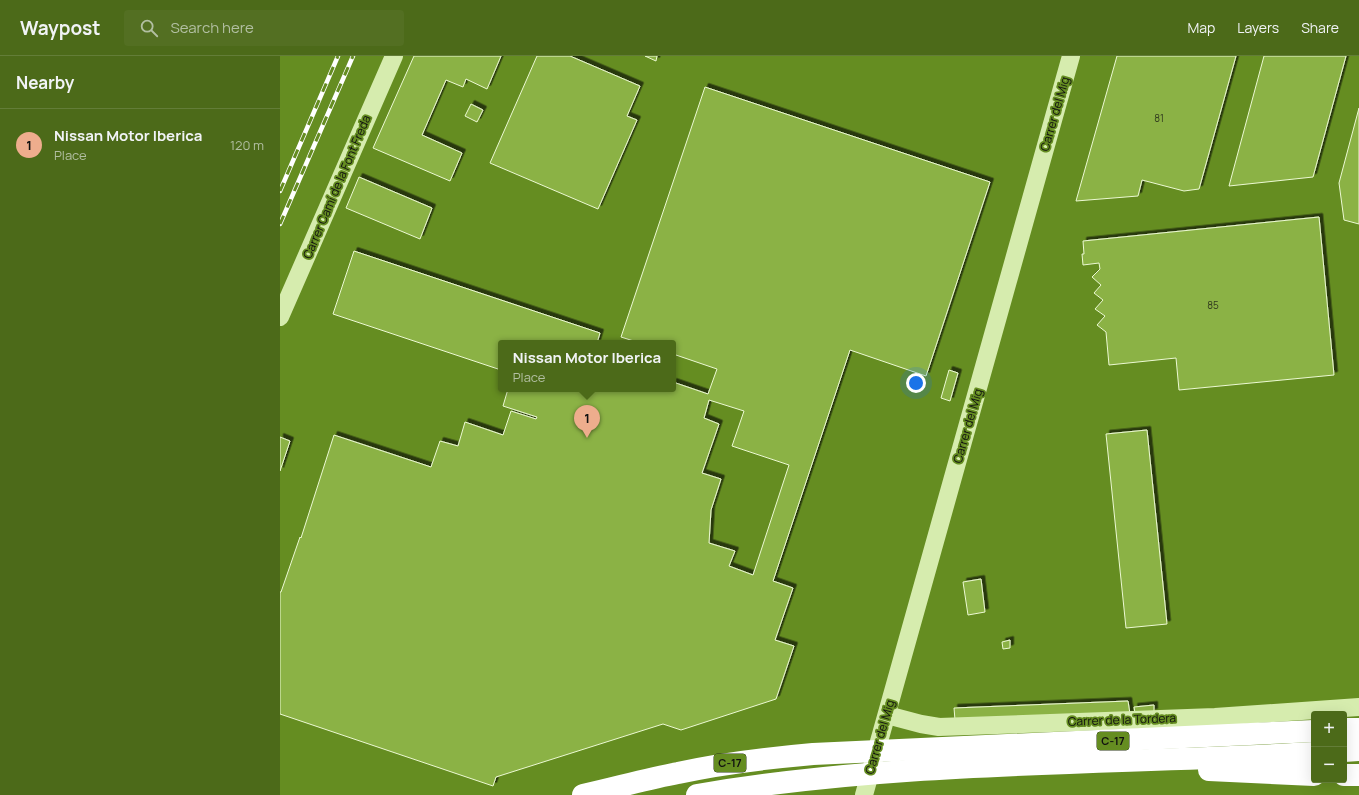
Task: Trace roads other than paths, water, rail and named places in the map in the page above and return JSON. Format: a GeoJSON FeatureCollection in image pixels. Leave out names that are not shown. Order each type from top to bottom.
{"type":"FeatureCollection","features":[{"type":"Feature","properties":{"kind":"highway"},"geometry":{"type":"LineString","coordinates":[[1347,730],[1359,729]]}},
{"type":"Feature","properties":{"kind":"highway","name":"C-17"},"geometry":{"type":"LineString","coordinates":[[590,795],[611,788],[678,773],[743,761],[779,757],[851,752],[1166,739],[1311,731]]}},
{"type":"Feature","properties":{"kind":"highway"},"geometry":{"type":"LineString","coordinates":[[1347,751],[1359,750]]}},
{"type":"Feature","properties":{"kind":"highway","name":"C-17"},"geometry":{"type":"LineString","coordinates":[[697,795],[750,786],[847,776],[1076,763],[1311,753]]}},
{"type":"Feature","properties":{"kind":"highway"},"geometry":{"type":"LineString","coordinates":[[1076,763],[1311,775]]}},
{"type":"Feature","properties":{"kind":"highway"},"geometry":{"type":"LineString","coordinates":[[1347,775],[1359,775]]}},
{"type":"Feature","properties":{"kind":"highway"},"geometry":{"type":"LineString","coordinates":[[583,795],[611,788]]}},
{"type":"Feature","properties":{"kind":"street","name":"Carrer Camí de la Font Freda"},"geometry":{"type":"LineString","coordinates":[[280,317],[394,56]]}},
{"type":"Feature","properties":{"kind":"street","name":"Carrer del Mig"},"geometry":{"type":"LineString","coordinates":[[864,795],[1071,56]]}},
{"type":"Feature","properties":{"kind":"street","name":"Carrer de la Tordera"},"geometry":{"type":"LineString","coordinates":[[887,715],[921,724],[939,726],[1215,717],[1359,707]]}},
{"type":"Feature","properties":{"kind":"railway"},"geometry":{"type":"LineString","coordinates":[[280,191],[338,56]]}},
{"type":"Feature","properties":{"kind":"railway"},"geometry":{"type":"LineString","coordinates":[[280,224],[353,56]]}},
{"type":"Feature","properties":{"kind":"place","name":"Nissan Motor Iberica"},"geometry":{"type":"Point","coordinates":[587,438]}}]}
